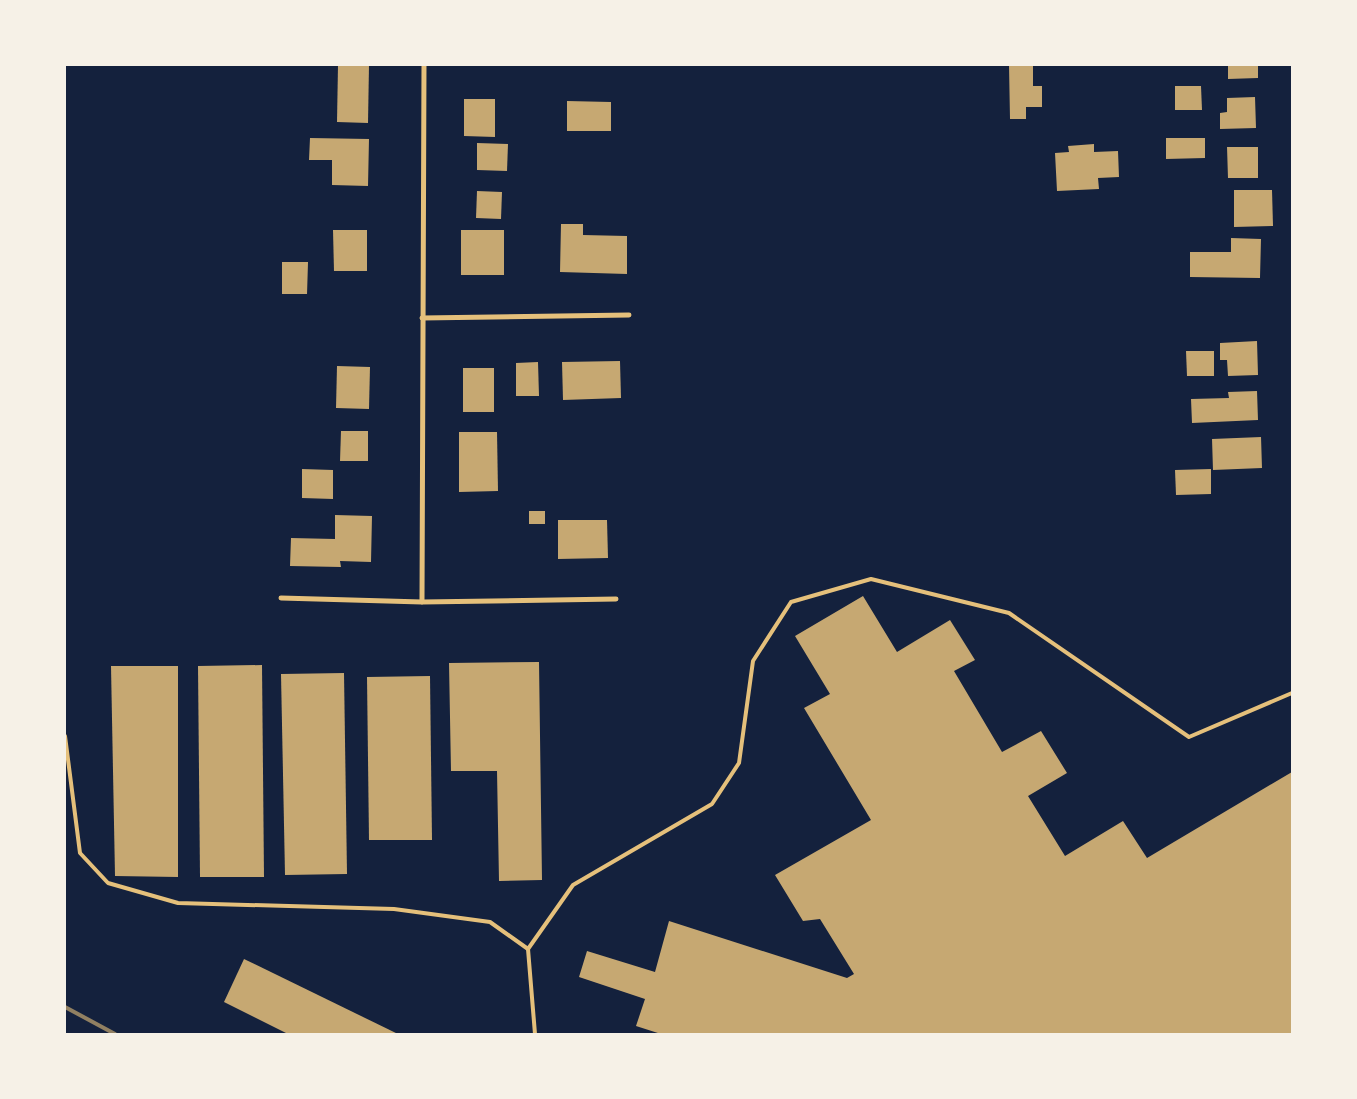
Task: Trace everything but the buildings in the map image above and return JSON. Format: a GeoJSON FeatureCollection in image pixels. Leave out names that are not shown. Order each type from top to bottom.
{"type":"FeatureCollection","features":[{"type":"Feature","properties":{"kind":"street"},"geometry":{"type":"LineString","coordinates":[[422,602],[424,65]]}},
{"type":"Feature","properties":{"kind":"street"},"geometry":{"type":"LineString","coordinates":[[422,318],[629,315]]}},
{"type":"Feature","properties":{"kind":"street"},"geometry":{"type":"LineString","coordinates":[[281,598],[422,602],[616,599]]}},
{"type":"Feature","properties":{"kind":"lane"},"geometry":{"type":"LineString","coordinates":[[535,1034],[528,949],[573,885],[712,804],[739,763],[753,661],[791,602],[871,579],[1009,613],[1189,737],[1292,693]]}},
{"type":"Feature","properties":{"kind":"lane"},"geometry":{"type":"LineString","coordinates":[[65,736],[80,852],[108,883],[178,903],[394,909],[490,922],[528,949]]}},
{"type":"Feature","properties":{"kind":"railway"},"geometry":{"type":"LineString","coordinates":[[65,1007],[115,1034]]}}]}
